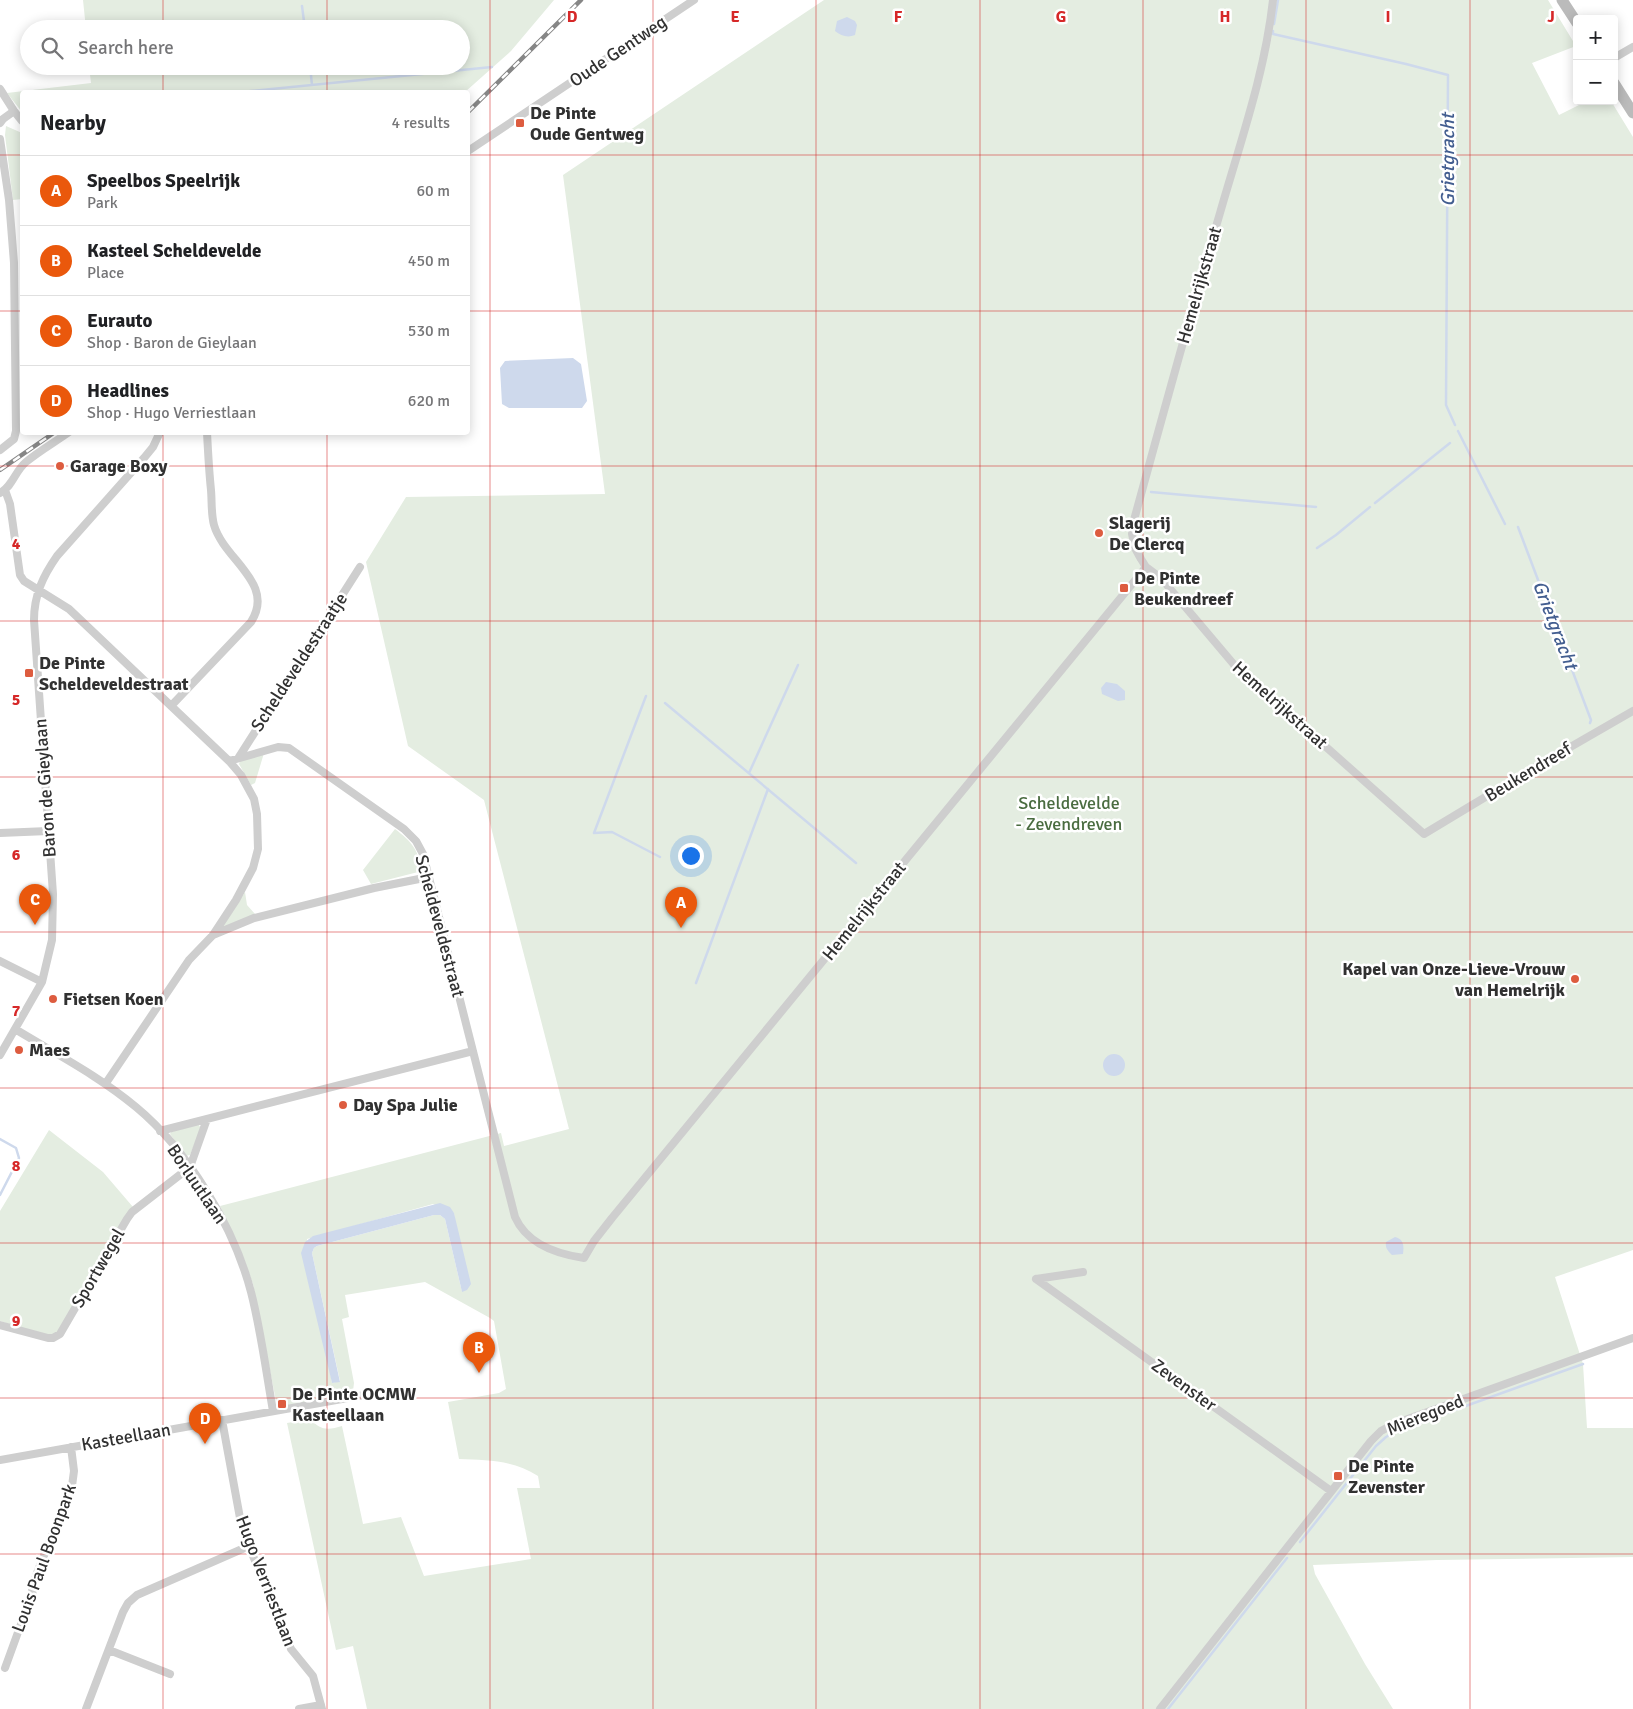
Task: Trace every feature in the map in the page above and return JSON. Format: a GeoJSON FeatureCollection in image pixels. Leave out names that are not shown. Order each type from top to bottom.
{"type":"FeatureCollection","features":[{"type":"Feature","properties":{"kind":"street","name":"Oude Gentweg"},"geometry":{"type":"LineString","coordinates":[[470,150],[694,0]]}},
{"type":"Feature","properties":{"kind":"street","name":"Hemelrijkstraat"},"geometry":{"type":"LineString","coordinates":[[1273,0],[1257,87],[1203,270],[1134,520],[1132,534],[1135,548],[1146,567],[1162,579],[1236,667],[1424,834]]}},
{"type":"Feature","properties":{"kind":"street"},"geometry":{"type":"LineString","coordinates":[[1562,0],[1573,17]]}},
{"type":"Feature","properties":{"kind":"street"},"geometry":{"type":"LineString","coordinates":[[1618,56],[1633,47]]}},
{"type":"Feature","properties":{"kind":"street"},"geometry":{"type":"LineString","coordinates":[[0,89],[20,118]]}},
{"type":"Feature","properties":{"kind":"street"},"geometry":{"type":"LineString","coordinates":[[1618,89],[1633,112]]}},
{"type":"Feature","properties":{"kind":"street"},"geometry":{"type":"LineString","coordinates":[[0,123],[14,111]]}},
{"type":"Feature","properties":{"kind":"street"},"geometry":{"type":"LineString","coordinates":[[0,140],[9,200],[14,263],[16,431],[14,439],[0,450]]}},
{"type":"Feature","properties":{"kind":"street"},"geometry":{"type":"LineString","coordinates":[[65,435],[27,462],[2,491],[10,504],[20,575],[24,581],[69,609],[229,761],[241,775],[254,800],[259,823],[258,849],[253,868],[244,886],[213,935],[189,960],[106,1083]]}},
{"type":"Feature","properties":{"kind":"street","name":"Baron de Gieylaan"},"geometry":{"type":"LineString","coordinates":[[0,1055],[42,982],[52,940],[54,917],[34,620],[34,607],[38,590],[47,571],[58,556],[144,458],[153,447],[159,435]]}},
{"type":"Feature","properties":{"kind":"street"},"geometry":{"type":"LineString","coordinates":[[171,706],[251,622],[258,608],[259,600],[255,585],[222,542],[214,526],[207,435]]}},
{"type":"Feature","properties":{"kind":"street","name":"Scheldeveldestraatje"},"geometry":{"type":"LineString","coordinates":[[239,757],[360,567]]}},
{"type":"Feature","properties":{"kind":"street","name":"Hemelrijkstraat"},"geometry":{"type":"LineString","coordinates":[[584,1258],[594,1241],[618,1211],[1146,567]]}},
{"type":"Feature","properties":{"kind":"street","name":"Beukendreef"},"geometry":{"type":"LineString","coordinates":[[1424,834],[1633,711]]}},
{"type":"Feature","properties":{"kind":"street","name":"Scheldeveldestraat"},"geometry":{"type":"LineString","coordinates":[[229,761],[278,746],[290,748],[404,829],[416,841],[424,854],[513,1208],[519,1225],[529,1236],[544,1246],[566,1255],[584,1258]]}},
{"type":"Feature","properties":{"kind":"street"},"geometry":{"type":"LineString","coordinates":[[0,834],[48,831]]}},
{"type":"Feature","properties":{"kind":"street"},"geometry":{"type":"LineString","coordinates":[[213,935],[254,918],[429,876]]}},
{"type":"Feature","properties":{"kind":"street"},"geometry":{"type":"LineString","coordinates":[[0,961],[42,982]]}},
{"type":"Feature","properties":{"kind":"street","name":"Borluutlaan"},"geometry":{"type":"LineString","coordinates":[[16,1029],[106,1083],[138,1108],[190,1167],[227,1228],[248,1282],[257,1318],[273,1411]]}},
{"type":"Feature","properties":{"kind":"street"},"geometry":{"type":"LineString","coordinates":[[160,1131],[473,1051]]}},
{"type":"Feature","properties":{"kind":"street"},"geometry":{"type":"LineString","coordinates":[[190,1167],[207,1119]]}},
{"type":"Feature","properties":{"kind":"street","name":"Sportwegel"},"geometry":{"type":"LineString","coordinates":[[0,1326],[48,1338],[53,1338],[60,1334],[132,1212],[190,1167]]}},
{"type":"Feature","properties":{"kind":"street","name":"Zevenster"},"geometry":{"type":"LineString","coordinates":[[1083,1272],[1036,1279],[1331,1491]]}},
{"type":"Feature","properties":{"kind":"street","name":"Mieregoed"},"geometry":{"type":"LineString","coordinates":[[1160,1709],[1331,1491],[1381,1431],[1394,1424],[1633,1338]]}},
{"type":"Feature","properties":{"kind":"street","name":"Kasteellaan"},"geometry":{"type":"LineString","coordinates":[[0,1460],[370,1394]]}},
{"type":"Feature","properties":{"kind":"street","name":"Hugo Verriestlaan"},"geometry":{"type":"LineString","coordinates":[[222,1420],[240,1518],[249,1546],[291,1649],[313,1676],[321,1707],[299,1709]]}},
{"type":"Feature","properties":{"kind":"street","name":"Louis Paul Boonpark"},"geometry":{"type":"LineString","coordinates":[[4,1668],[25,1613],[33,1598],[32,1588],[72,1486],[74,1471],[71,1447]]}},
{"type":"Feature","properties":{"kind":"street"},"geometry":{"type":"LineString","coordinates":[[86,1709],[128,1603],[137,1595],[249,1546]]}},
{"type":"Feature","properties":{"kind":"street"},"geometry":{"type":"LineString","coordinates":[[108,1650],[170,1674]]}},
{"type":"Feature","properties":{"kind":"green space"},"geometry":{"type":"Polygon","coordinates":[[[83,0],[554,0],[511,51],[467,90],[32,90],[91,83],[90,75],[470,75],[470,20],[85,20],[83,0]]]}},
{"type":"Feature","properties":{"kind":"green space","name":"Scheldevelde - Zevendreven"},"geometry":{"type":"Polygon","coordinates":[[[824,0],[1548,0],[1573,41],[1573,47],[1532,63],[1559,115],[1579,105],[1613,105],[1633,137],[1633,1250],[1555,1277],[1583,1364],[1587,1428],[1633,1428],[1633,1557],[1437,1560],[1313,1565],[1315,1574],[1365,1664],[1393,1709],[367,1709],[353,1646],[336,1650],[287,1423],[311,1419],[321,1428],[342,1426],[363,1524],[401,1517],[424,1576],[531,1559],[517,1488],[540,1488],[538,1476],[509,1464],[459,1459],[448,1402],[499,1393],[506,1389],[494,1321],[425,1282],[345,1295],[349,1317],[342,1319],[354,1383],[353,1391],[283,1406],[276,1401],[253,1284],[241,1251],[220,1206],[501,1133],[504,1146],[569,1129],[484,800],[408,746],[366,562],[406,497],[605,494],[563,175],[824,0]],[[433,1204],[307,1239],[332,1383],[340,1381],[312,1253],[314,1248],[434,1215],[440,1215],[445,1219],[462,1292],[454,1213],[433,1204]]]}},
{"type":"Feature","properties":{"kind":"green space"},"geometry":{"type":"Polygon","coordinates":[[[20,91],[20,109],[7,93],[20,91]]]}},
{"type":"Feature","properties":{"kind":"green space"},"geometry":{"type":"Polygon","coordinates":[[[6,126],[20,132],[20,199],[13,200],[5,135],[6,126]]]}},
{"type":"Feature","properties":{"kind":"green space"},"geometry":{"type":"Polygon","coordinates":[[[264,753],[255,783],[251,785],[239,764],[240,761],[264,753]]]}},
{"type":"Feature","properties":{"kind":"green space"},"geometry":{"type":"Polygon","coordinates":[[[395,829],[413,847],[422,871],[371,884],[363,870],[395,829]]]}},
{"type":"Feature","properties":{"kind":"green space"},"geometry":{"type":"Polygon","coordinates":[[[245,892],[247,905],[255,914],[225,927],[223,926],[245,892]]]}},
{"type":"Feature","properties":{"kind":"green space"},"geometry":{"type":"Polygon","coordinates":[[[198,1124],[201,1128],[190,1155],[186,1156],[170,1134],[171,1132],[198,1124]]]}},
{"type":"Feature","properties":{"kind":"green space"},"geometry":{"type":"Polygon","coordinates":[[[49,1130],[103,1172],[133,1207],[58,1331],[55,1335],[43,1335],[0,1321],[0,1211],[49,1130]]]}},
{"type":"Feature","properties":{"kind":"water"},"geometry":{"type":"Polygon","coordinates":[[[847,17],[855,21],[857,25],[855,35],[845,36],[835,31],[837,21],[847,17]]]}},
{"type":"Feature","properties":{"kind":"water"},"geometry":{"type":"Polygon","coordinates":[[[573,358],[581,364],[587,401],[582,408],[509,408],[502,404],[500,368],[505,361],[573,358]]]}},
{"type":"Feature","properties":{"kind":"water"},"geometry":{"type":"Polygon","coordinates":[[[1106,682],[1117,684],[1125,691],[1125,700],[1118,701],[1102,694],[1101,688],[1106,682]]]}},
{"type":"Feature","properties":{"kind":"water"},"geometry":{"type":"Polygon","coordinates":[[[1114,1054],[1122,1057],[1125,1065],[1122,1073],[1114,1076],[1106,1073],[1103,1065],[1106,1057],[1114,1054]]]}},
{"type":"Feature","properties":{"kind":"water"},"geometry":{"type":"Polygon","coordinates":[[[440,1203],[450,1207],[454,1213],[471,1284],[467,1290],[462,1292],[445,1219],[440,1215],[434,1215],[314,1248],[312,1253],[340,1382],[332,1383],[301,1253],[305,1242],[313,1236],[440,1203]]]}},
{"type":"Feature","properties":{"kind":"water"},"geometry":{"type":"Polygon","coordinates":[[[1395,1237],[1403,1243],[1403,1254],[1392,1255],[1387,1249],[1386,1242],[1395,1237]]]}},
{"type":"Feature","properties":{"kind":"waterway"},"geometry":{"type":"LineString","coordinates":[[1274,24],[1278,0]]}},
{"type":"Feature","properties":{"kind":"waterway"},"geometry":{"type":"LineString","coordinates":[[302,6],[304,20]]}},
{"type":"Feature","properties":{"kind":"waterway","name":"Grietgracht"},"geometry":{"type":"LineString","coordinates":[[1273,31],[1273,34],[1448,75],[1446,405],[1455,425]]}},
{"type":"Feature","properties":{"kind":"waterway"},"geometry":{"type":"LineString","coordinates":[[470,69],[492,67]]}},
{"type":"Feature","properties":{"kind":"waterway"},"geometry":{"type":"LineString","coordinates":[[311,75],[312,85]]}},
{"type":"Feature","properties":{"kind":"waterway"},"geometry":{"type":"LineString","coordinates":[[261,90],[412,75]]}},
{"type":"Feature","properties":{"kind":"waterway","name":"Grietgracht"},"geometry":{"type":"LineString","coordinates":[[1458,431],[1505,524]]}},
{"type":"Feature","properties":{"kind":"waterway"},"geometry":{"type":"LineString","coordinates":[[1375,503],[1450,443]]}},
{"type":"Feature","properties":{"kind":"waterway"},"geometry":{"type":"LineString","coordinates":[[1151,492],[1316,507]]}},
{"type":"Feature","properties":{"kind":"waterway"},"geometry":{"type":"LineString","coordinates":[[1317,548],[1370,507]]}},
{"type":"Feature","properties":{"kind":"waterway","name":"Grietgracht"},"geometry":{"type":"LineString","coordinates":[[1518,527],[1591,720],[1590,723]]}},
{"type":"Feature","properties":{"kind":"waterway"},"geometry":{"type":"LineString","coordinates":[[749,773],[798,665]]}},
{"type":"Feature","properties":{"kind":"waterway"},"geometry":{"type":"LineString","coordinates":[[646,696],[594,833],[612,832],[660,857]]}},
{"type":"Feature","properties":{"kind":"waterway"},"geometry":{"type":"LineString","coordinates":[[665,703],[856,863]]}},
{"type":"Feature","properties":{"kind":"waterway"},"geometry":{"type":"LineString","coordinates":[[696,983],[768,789]]}},
{"type":"Feature","properties":{"kind":"waterway"},"geometry":{"type":"LineString","coordinates":[[0,1139],[16,1148],[19,1158],[0,1195]]}},
{"type":"Feature","properties":{"kind":"waterway"},"geometry":{"type":"LineString","coordinates":[[1300,1542],[1376,1446],[1386,1437],[1396,1431],[1583,1364]]}},
{"type":"Feature","properties":{"kind":"waterway"},"geometry":{"type":"LineString","coordinates":[[1168,1709],[1287,1558]]}},
{"type":"Feature","properties":{"kind":"railway"},"geometry":{"type":"LineString","coordinates":[[470,110],[581,0]]}},
{"type":"Feature","properties":{"kind":"railway"},"geometry":{"type":"LineString","coordinates":[[0,470],[51,435]]}},
{"type":"Feature","properties":{"kind":"place","name":"De Pinte Oude Gentweg"},"geometry":{"type":"Point","coordinates":[520,123]}},
{"type":"Feature","properties":{"kind":"place","name":"Garage Boxy"},"geometry":{"type":"Point","coordinates":[60,466]}},
{"type":"Feature","properties":{"kind":"place","name":"Slagerij De Clercq"},"geometry":{"type":"Point","coordinates":[1099,533]}},
{"type":"Feature","properties":{"kind":"place","name":"De Pinte Beukendreef"},"geometry":{"type":"Point","coordinates":[1124,588]}},
{"type":"Feature","properties":{"kind":"place","name":"De Pinte Scheldeveldestraat"},"geometry":{"type":"Point","coordinates":[29,673]}},
{"type":"Feature","properties":{"kind":"place","name":"Eurauto"},"geometry":{"type":"Point","coordinates":[35,925]}},
{"type":"Feature","properties":{"kind":"place","name":"Speelbos Speelrijk"},"geometry":{"type":"Point","coordinates":[681,928]}},
{"type":"Feature","properties":{"kind":"place","name":"Kapel van Onze-Lieve-Vrouw van Hemelrijk"},"geometry":{"type":"Point","coordinates":[1575,979]}},
{"type":"Feature","properties":{"kind":"place","name":"Fietsen Koen"},"geometry":{"type":"Point","coordinates":[53,999]}},
{"type":"Feature","properties":{"kind":"place","name":"Maes"},"geometry":{"type":"Point","coordinates":[19,1050]}},
{"type":"Feature","properties":{"kind":"place","name":"Day Spa Julie"},"geometry":{"type":"Point","coordinates":[343,1105]}},
{"type":"Feature","properties":{"kind":"place","name":"Kasteel Scheldevelde"},"geometry":{"type":"Point","coordinates":[479,1373]}},
{"type":"Feature","properties":{"kind":"place","name":"De Pinte OCMW Kasteellaan"},"geometry":{"type":"Point","coordinates":[282,1404]}},
{"type":"Feature","properties":{"kind":"place","name":"Headlines"},"geometry":{"type":"Point","coordinates":[205,1444]}},
{"type":"Feature","properties":{"kind":"place","name":"De Pinte Zevenster"},"geometry":{"type":"Point","coordinates":[1338,1476]}}]}
